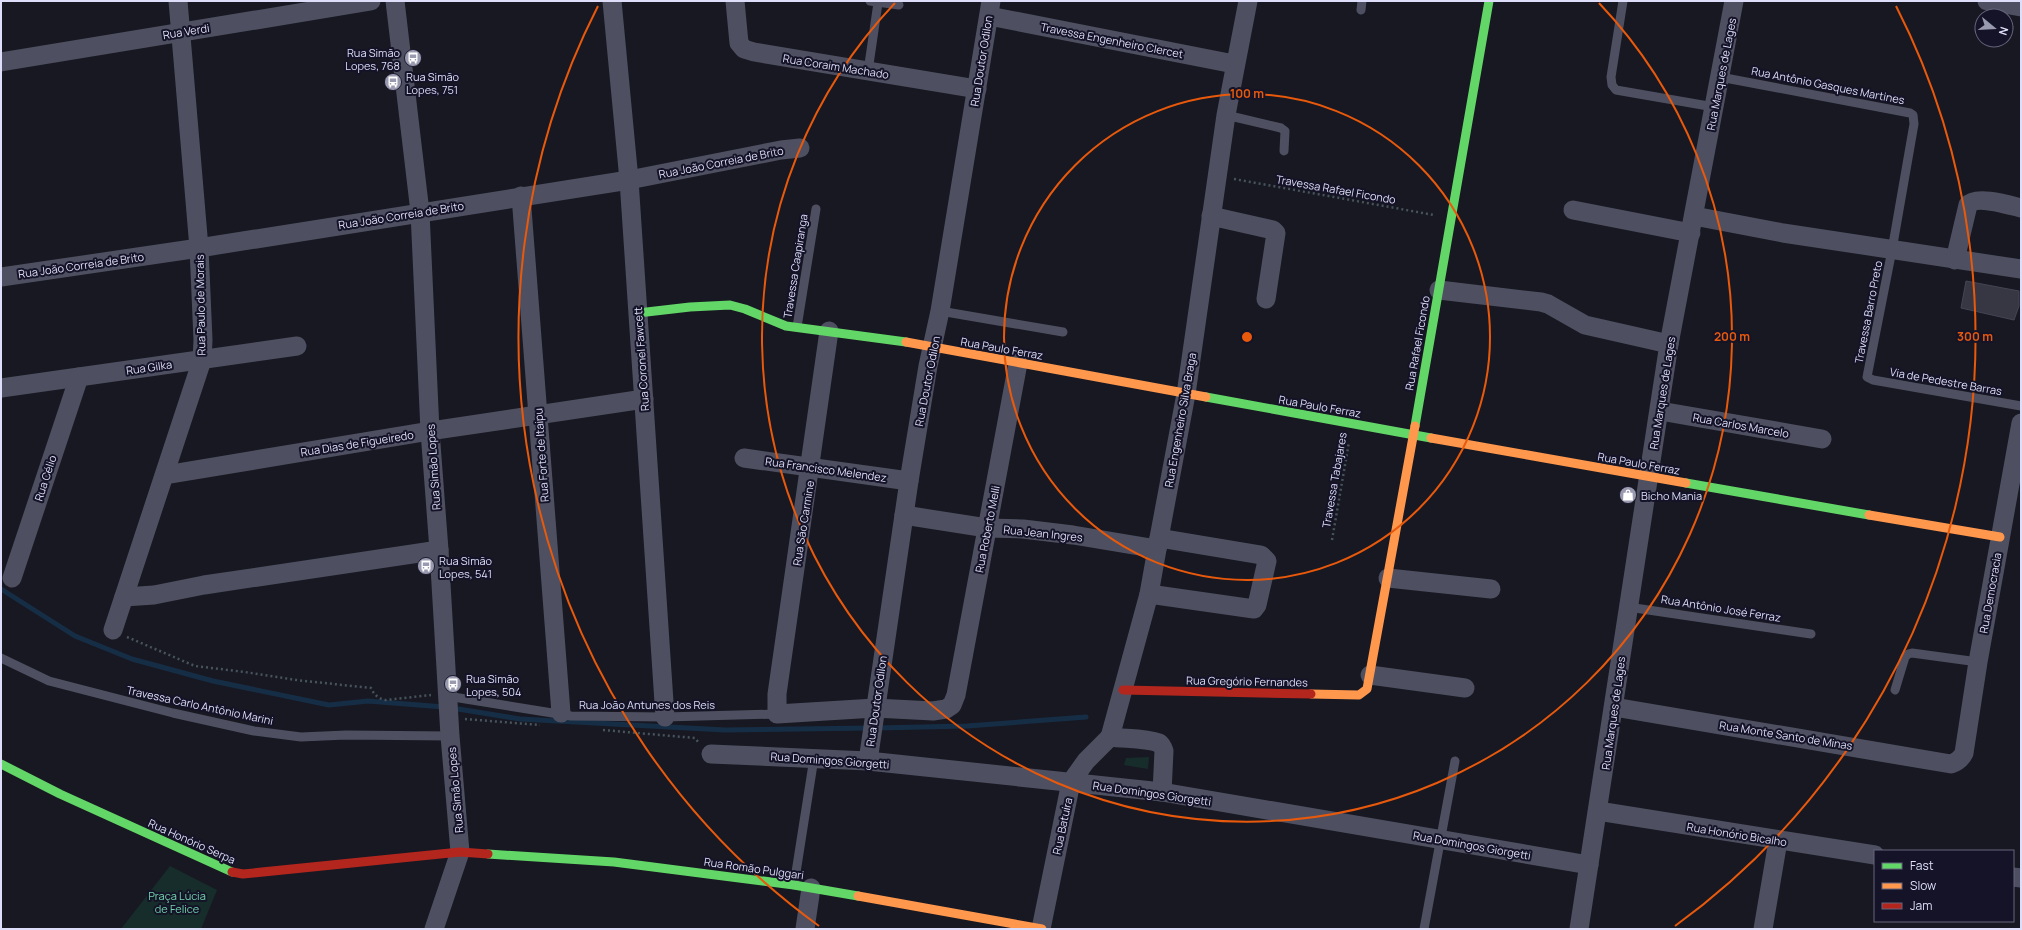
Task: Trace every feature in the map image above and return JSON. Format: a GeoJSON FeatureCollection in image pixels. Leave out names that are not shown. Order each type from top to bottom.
{"type":"FeatureCollection","features":[{"type":"Feature","properties":{"kind":"street","name":"Rua Paulo de Morais"},"geometry":{"type":"LineString","coordinates":[[113,630],[202,360],[203,340],[199,248],[178,1]]}},
{"type":"Feature","properties":{"kind":"street","name":"Rua Verdi"},"geometry":{"type":"LineString","coordinates":[[1,62],[371,1]]}},
{"type":"Feature","properties":{"kind":"street","name":"Rua Simão Lopes"},"geometry":{"type":"LineString","coordinates":[[395,1],[420,212],[430,431],[439,550],[447,695],[460,852],[434,929]]}},
{"type":"Feature","properties":{"kind":"street","name":"Rua Coronel Fawcett"},"geometry":{"type":"LineString","coordinates":[[612,1],[629,180],[665,717]]}},
{"type":"Feature","properties":{"kind":"street","name":"Rua Coraim Machado"},"geometry":{"type":"LineString","coordinates":[[735,1],[739,43],[744,49],[754,52],[977,89]]}},
{"type":"Feature","properties":{"kind":"street","name":"Rua Engenheiro Silva Braga"},"geometry":{"type":"LineString","coordinates":[[1110,737],[1149,594],[1186,394],[1234,64],[1248,1]]}},
{"type":"Feature","properties":{"kind":"street","name":"Rua Rafael Ficondo"},"geometry":{"type":"LineString","coordinates":[[1369,682],[1414,434],[1489,1]]}},
{"type":"Feature","properties":{"kind":"street","name":"Rua Marques de Lages"},"geometry":{"type":"LineString","coordinates":[[1579,929],[1611,731],[1648,477],[1670,344],[1734,1]]}},
{"type":"Feature","properties":{"kind":"street"},"geometry":{"type":"LineString","coordinates":[[1988,1],[2021,7]]}},
{"type":"Feature","properties":{"kind":"street","name":"Travessa Engenheiro Clercet"},"geometry":{"type":"LineString","coordinates":[[990,9],[1234,64]]}},
{"type":"Feature","properties":{"kind":"street","name":"Rua Doutor Odilon"},"geometry":{"type":"LineString","coordinates":[[868,761],[909,480],[940,311],[990,9]]}},
{"type":"Feature","properties":{"kind":"street","name":"Rua João Correia de Brito"},"geometry":{"type":"LineString","coordinates":[[1,277],[199,248],[629,180],[781,150],[800,148]]}},
{"type":"Feature","properties":{"kind":"street","name":"Rua Forte de Itaipu"},"geometry":{"type":"LineString","coordinates":[[521,196],[561,713]]}},
{"type":"Feature","properties":{"kind":"street"},"geometry":{"type":"LineString","coordinates":[[1956,260],[1968,205],[1970,202],[1978,200],[2021,208]]}},
{"type":"Feature","properties":{"kind":"street"},"geometry":{"type":"LineString","coordinates":[[1573,210],[1892,250],[2021,269]]}},
{"type":"Feature","properties":{"kind":"street"},"geometry":{"type":"LineString","coordinates":[[1211,216],[1273,230],[1276,232],[1266,299]]}},
{"type":"Feature","properties":{"kind":"street"},"geometry":{"type":"LineString","coordinates":[[1439,290],[1541,302],[1548,304],[1585,325],[1670,344]]}},
{"type":"Feature","properties":{"kind":"street","name":"Rua Paulo Ferraz"},"geometry":{"type":"LineString","coordinates":[[638,312],[727,305],[742,308],[770,321],[797,327],[932,348],[1648,477],[2000,537]]}},
{"type":"Feature","properties":{"kind":"street","name":"Rua São Carmine"},"geometry":{"type":"LineString","coordinates":[[777,714],[777,694],[811,467],[829,331]]}},
{"type":"Feature","properties":{"kind":"street","name":"Rua Gilka"},"geometry":{"type":"LineString","coordinates":[[1,388],[297,346]]}},
{"type":"Feature","properties":{"kind":"street","name":"Rua Roberto Melli"},"geometry":{"type":"LineString","coordinates":[[874,713],[933,711],[946,709],[952,705],[956,695],[1018,364]]}},
{"type":"Feature","properties":{"kind":"street","name":"Rua Célio"},"geometry":{"type":"LineString","coordinates":[[12,578],[79,377]]}},
{"type":"Feature","properties":{"kind":"street","name":"Rua Dias de Figueiredo"},"geometry":{"type":"LineString","coordinates":[[165,475],[430,431],[644,399]]}},
{"type":"Feature","properties":{"kind":"street","name":"Rua Carlos Marcelo"},"geometry":{"type":"LineString","coordinates":[[1660,410],[1822,439]]}},
{"type":"Feature","properties":{"kind":"street","name":"Rua Democracia"},"geometry":{"type":"LineString","coordinates":[[1956,762],[1961,758],[1964,752],[1978,662],[2021,423]]}},
{"type":"Feature","properties":{"kind":"street","name":"Rua Francisco Melendez"},"geometry":{"type":"LineString","coordinates":[[744,458],[909,480]]}},
{"type":"Feature","properties":{"kind":"street","name":"Rua Jean Ingres"},"geometry":{"type":"LineString","coordinates":[[904,515],[987,528],[1023,529],[1261,555],[1267,561],[1257,605],[1251,610],[1149,594]]}},
{"type":"Feature","properties":{"kind":"street"},"geometry":{"type":"LineString","coordinates":[[124,597],[173,592],[204,585],[439,550]]}},
{"type":"Feature","properties":{"kind":"street"},"geometry":{"type":"LineString","coordinates":[[1388,578],[1491,588]]}},
{"type":"Feature","properties":{"kind":"street"},"geometry":{"type":"LineString","coordinates":[[1369,682],[1465,688]]}},
{"type":"Feature","properties":{"kind":"street","name":"Rua Gregório Fernandes"},"geometry":{"type":"LineString","coordinates":[[1123,690],[1359,695],[1369,682]]}},
{"type":"Feature","properties":{"kind":"street","name":"Rua Monte Santo de Minas"},"geometry":{"type":"LineString","coordinates":[[1614,707],[1951,764],[1956,762]]}},
{"type":"Feature","properties":{"kind":"street"},"geometry":{"type":"LineString","coordinates":[[777,714],[874,713]]}},
{"type":"Feature","properties":{"kind":"street"},"geometry":{"type":"LineString","coordinates":[[1110,737],[1148,741],[1160,744],[1162,746],[1164,751],[1162,792]]}},
{"type":"Feature","properties":{"kind":"street","name":"Rua Batuíra"},"geometry":{"type":"LineString","coordinates":[[1041,929],[1071,782],[1086,761],[1110,737]]}},
{"type":"Feature","properties":{"kind":"street","name":"Rua Domingos Giorgetti"},"geometry":{"type":"LineString","coordinates":[[711,754],[868,761],[1162,792],[1589,864]]}},
{"type":"Feature","properties":{"kind":"street","name":"Rua Honório Serpa"},"geometry":{"type":"LineString","coordinates":[[1,764],[232,872],[243,874],[460,852]]}},
{"type":"Feature","properties":{"kind":"street","name":"Rua Honório Bicalho"},"geometry":{"type":"LineString","coordinates":[[1598,811],[1874,856]]}},
{"type":"Feature","properties":{"kind":"street"},"geometry":{"type":"LineString","coordinates":[[1763,929],[1778,841]]}},
{"type":"Feature","properties":{"kind":"street","name":"Rua Romão Pulggari"},"geometry":{"type":"LineString","coordinates":[[460,852],[614,862],[802,887],[1041,929]]}},
{"type":"Feature","properties":{"kind":"street"},"geometry":{"type":"LineString","coordinates":[[802,887],[805,929]]}},
{"type":"Feature","properties":{"kind":"lane"},"geometry":{"type":"LineString","coordinates":[[1623,1],[1611,77],[1612,85],[1616,90],[1714,107]]}},
{"type":"Feature","properties":{"kind":"lane"},"geometry":{"type":"LineString","coordinates":[[868,71],[874,2],[899,5]]}},
{"type":"Feature","properties":{"kind":"lane","name":"Rua Antônio Gasques Martines"},"geometry":{"type":"LineString","coordinates":[[1720,77],[1863,103],[1910,113],[1912,115],[1914,124],[1892,250]]}},
{"type":"Feature","properties":{"kind":"lane"},"geometry":{"type":"LineString","coordinates":[[1226,116],[1281,128],[1285,131],[1286,135],[1284,151]]}},
{"type":"Feature","properties":{"kind":"lane","name":"Travessa Caapiranga"},"geometry":{"type":"LineString","coordinates":[[797,327],[816,209]]}},
{"type":"Feature","properties":{"kind":"lane","name":"Travessa Barro Preto"},"geometry":{"type":"LineString","coordinates":[[1867,378],[1892,250]]}},
{"type":"Feature","properties":{"kind":"lane"},"geometry":{"type":"LineString","coordinates":[[940,311],[1063,332]]}},
{"type":"Feature","properties":{"kind":"lane","name":"Via de Pedestre Barras"},"geometry":{"type":"LineString","coordinates":[[1867,378],[2021,406]]}},
{"type":"Feature","properties":{"kind":"lane","name":"Rua Antônio José Ferraz"},"geometry":{"type":"LineString","coordinates":[[1628,606],[1811,634]]}},
{"type":"Feature","properties":{"kind":"lane"},"geometry":{"type":"LineString","coordinates":[[1895,690],[1905,657],[1912,652],[1978,662]]}},
{"type":"Feature","properties":{"kind":"lane","name":"Travessa Carlo Antônio Marini"},"geometry":{"type":"LineString","coordinates":[[1,658],[50,681],[173,713],[254,731],[301,737],[346,735],[450,736]]}},
{"type":"Feature","properties":{"kind":"lane","name":"Rua João Antunes dos Reis"},"geometry":{"type":"LineString","coordinates":[[447,695],[581,717],[665,717],[777,714]]}},
{"type":"Feature","properties":{"kind":"lane"},"geometry":{"type":"LineString","coordinates":[[802,887],[814,758]]}},
{"type":"Feature","properties":{"kind":"lane"},"geometry":{"type":"LineString","coordinates":[[1424,929],[1439,839],[1455,761]]}},
{"type":"Feature","properties":{"kind":"path","name":"Travessa Rafael Ficondo"},"geometry":{"type":"LineString","coordinates":[[1218,176],[1451,218]]}},
{"type":"Feature","properties":{"kind":"path","name":"Travessa Tabajares"},"geometry":{"type":"LineString","coordinates":[[1332,540],[1352,423]]}},
{"type":"Feature","properties":{"kind":"path"},"geometry":{"type":"LineString","coordinates":[[113,630],[195,666],[296,680],[371,688],[374,694],[381,699],[386,700],[447,695]]}},
{"type":"Feature","properties":{"kind":"green space"},"geometry":{"type":"Polygon","coordinates":[[[1149,757],[1148,769],[1124,765],[1126,758],[1149,757]]]}},
{"type":"Feature","properties":{"kind":"green space","name":"Praça Lúcia de Felice"},"geometry":{"type":"Polygon","coordinates":[[[170,866],[217,890],[201,929],[121,929],[170,866]]]}},
{"type":"Feature","properties":{"kind":"building"},"geometry":{"type":"Polygon","coordinates":[[[1966,281],[2019,291],[2019,306],[2014,320],[1961,308],[1966,281]]]}},
{"type":"Feature","properties":{"kind":"waterway"},"geometry":{"type":"LineString","coordinates":[[1,589],[75,636],[132,659],[213,681],[329,705],[368,701],[444,707]]}},
{"type":"Feature","properties":{"kind":"waterway"},"geometry":{"type":"LineString","coordinates":[[452,708],[520,719],[725,730],[869,728]]}},
{"type":"Feature","properties":{"kind":"waterway"},"geometry":{"type":"LineString","coordinates":[[877,728],[967,726],[1086,717]]}},
{"type":"Feature","properties":{"kind":"traffic: fast"},"geometry":{"type":"LineString","coordinates":[[1415,426],[1489,1]]}},
{"type":"Feature","properties":{"kind":"traffic: fast"},"geometry":{"type":"LineString","coordinates":[[638,313],[690,307],[730,305],[745,309],[786,326],[906,342]]}},
{"type":"Feature","properties":{"kind":"traffic: fast"},"geometry":{"type":"LineString","coordinates":[[1206,397],[1431,438]]}},
{"type":"Feature","properties":{"kind":"traffic: fast"},"geometry":{"type":"LineString","coordinates":[[1686,483],[1869,515]]}},
{"type":"Feature","properties":{"kind":"traffic: fast"},"geometry":{"type":"LineString","coordinates":[[1,764],[60,794],[232,872]]}},
{"type":"Feature","properties":{"kind":"traffic: fast"},"geometry":{"type":"LineString","coordinates":[[488,854],[614,862],[794,885],[858,896]]}},
{"type":"Feature","properties":{"kind":"traffic: slow"},"geometry":{"type":"LineString","coordinates":[[906,342],[1206,397]]}},
{"type":"Feature","properties":{"kind":"traffic: slow"},"geometry":{"type":"LineString","coordinates":[[1311,694],[1359,695],[1367,689],[1415,426]]}},
{"type":"Feature","properties":{"kind":"traffic: slow"},"geometry":{"type":"LineString","coordinates":[[1431,438],[1686,483]]}},
{"type":"Feature","properties":{"kind":"traffic: slow"},"geometry":{"type":"LineString","coordinates":[[1869,515],[2000,537]]}},
{"type":"Feature","properties":{"kind":"traffic: slow"},"geometry":{"type":"LineString","coordinates":[[858,896],[1042,929]]}},
{"type":"Feature","properties":{"kind":"traffic: jam"},"geometry":{"type":"LineString","coordinates":[[1123,690],[1311,694]]}},
{"type":"Feature","properties":{"kind":"traffic: jam"},"geometry":{"type":"LineString","coordinates":[[232,872],[243,874],[460,852],[488,854]]}},
{"type":"Feature","properties":{"kind":"place","name":"Rua Simão Lopes, 768"},"geometry":{"type":"Point","coordinates":[413,58]}},
{"type":"Feature","properties":{"kind":"place","name":"Rua Simão Lopes, 751"},"geometry":{"type":"Point","coordinates":[393,82]}},
{"type":"Feature","properties":{"kind":"place","name":"Bicho Mania"},"geometry":{"type":"Point","coordinates":[1628,495]}},
{"type":"Feature","properties":{"kind":"place","name":"Rua Simão Lopes, 541"},"geometry":{"type":"Point","coordinates":[426,566]}},
{"type":"Feature","properties":{"kind":"place","name":"Rua Simão Lopes, 504"},"geometry":{"type":"Point","coordinates":[453,684]}}]}
